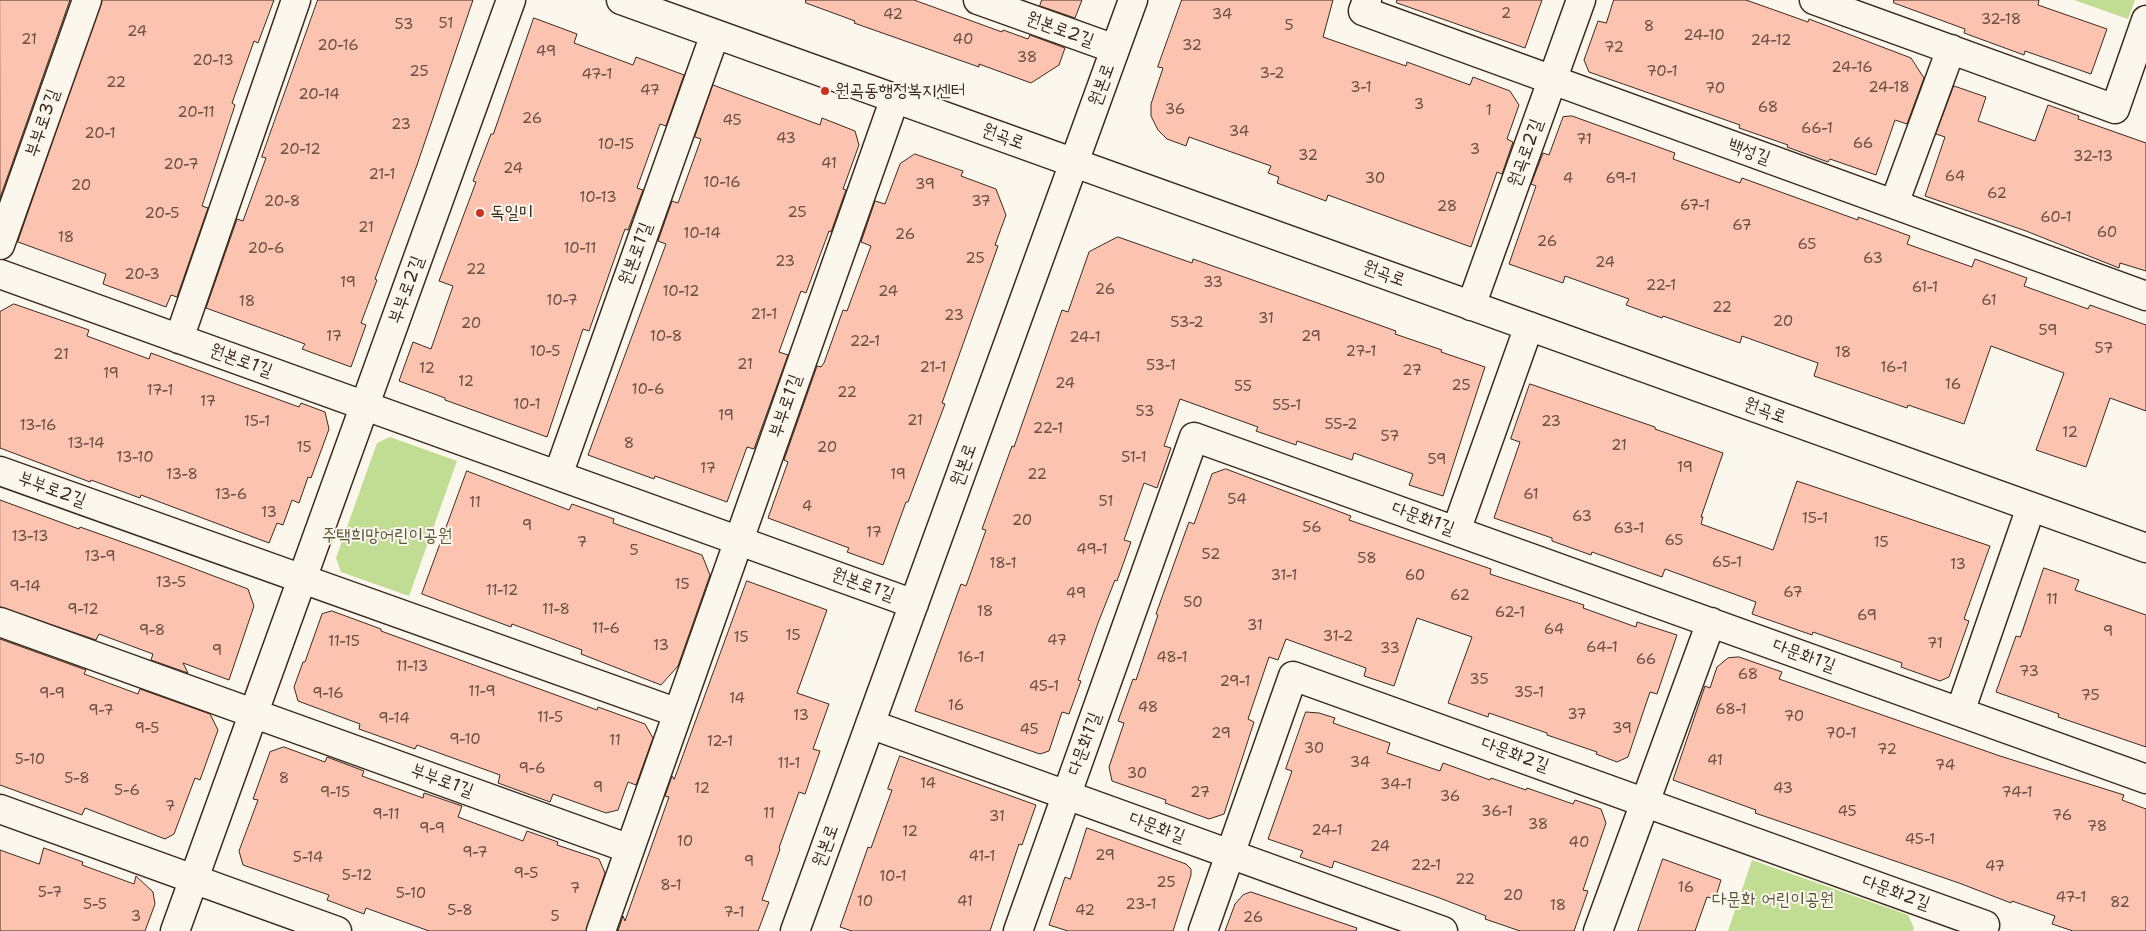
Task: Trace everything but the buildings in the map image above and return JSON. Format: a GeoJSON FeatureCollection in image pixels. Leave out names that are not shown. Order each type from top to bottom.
{"type":"FeatureCollection","features":[{"type":"Feature","properties":{"kind":"street","name":"부부로3길"},"geometry":{"type":"LineString","coordinates":[[0,245],[86,0]]}},
{"type":"Feature","properties":{"kind":"street"},"geometry":{"type":"LineString","coordinates":[[179,338],[296,0]]}},
{"type":"Feature","properties":{"kind":"street","name":"부부로2길"},"geometry":{"type":"LineString","coordinates":[[175,931],[511,0]]}},
{"type":"Feature","properties":{"kind":"street","name":"원곡로"},"geometry":{"type":"LineString","coordinates":[[621,0],[2146,548]]}},
{"type":"Feature","properties":{"kind":"street","name":"원본로2길"},"geometry":{"type":"LineString","coordinates":[[978,0],[1115,49]]}},
{"type":"Feature","properties":{"kind":"street","name":"원본로"},"geometry":{"type":"LineString","coordinates":[[795,931],[1133,0]]}},
{"type":"Feature","properties":{"kind":"street","name":"백성길"},"geometry":{"type":"LineString","coordinates":[[1367,0],[1363,11],[2146,296]]}},
{"type":"Feature","properties":{"kind":"street","name":"원곡로2길"},"geometry":{"type":"LineString","coordinates":[[1471,306],[1581,0]]}},
{"type":"Feature","properties":{"kind":"street"},"geometry":{"type":"LineString","coordinates":[[1814,0],[2115,109],[2146,20]]}},
{"type":"Feature","properties":{"kind":"street","name":"원본로1길"},"geometry":{"type":"LineString","coordinates":[[558,475],[715,34]]}},
{"type":"Feature","properties":{"kind":"street"},"geometry":{"type":"LineString","coordinates":[[1894,204],[1951,49]]}},
{"type":"Feature","properties":{"kind":"street","name":"부부로1길"},"geometry":{"type":"LineString","coordinates":[[601,931],[895,98]]}},
{"type":"Feature","properties":{"kind":"street","name":"원본로1길"},"geometry":{"type":"LineString","coordinates":[[0,274],[914,604]]}},
{"type":"Feature","properties":{"kind":"street"},"geometry":{"type":"LineString","coordinates":[[1456,531],[1529,326]]}},
{"type":"Feature","properties":{"kind":"street","name":"다문화1길"},"geometry":{"type":"LineString","coordinates":[[1018,931],[1194,436],[2146,779]]}},
{"type":"Feature","properties":{"kind":"street","name":"부부로2길"},"geometry":{"type":"LineString","coordinates":[[0,471],[302,579]]}},
{"type":"Feature","properties":{"kind":"street"},"geometry":{"type":"LineString","coordinates":[[1960,712],[2032,507]]}},
{"type":"Feature","properties":{"kind":"street"},"geometry":{"type":"LineString","coordinates":[[302,579],[678,713]]}},
{"type":"Feature","properties":{"kind":"street"},"geometry":{"type":"LineString","coordinates":[[0,622],[254,713]]}},
{"type":"Feature","properties":{"kind":"street"},"geometry":{"type":"LineString","coordinates":[[1598,931],[1711,622]]}},
{"type":"Feature","properties":{"kind":"street","name":"다문화2길"},"geometry":{"type":"LineString","coordinates":[[1203,931],[1294,676],[1984,924],[1982,931]]}},
{"type":"Feature","properties":{"kind":"street","name":"부부로1길"},"geometry":{"type":"LineString","coordinates":[[254,713],[630,849]]}},
{"type":"Feature","properties":{"kind":"street","name":"다문화길"},"geometry":{"type":"LineString","coordinates":[[870,724],[1443,931]]}},
{"type":"Feature","properties":{"kind":"street"},"geometry":{"type":"LineString","coordinates":[[0,810],[337,931]]}},
{"type":"Feature","properties":{"kind":"green space"},"geometry":{"type":"Polygon","coordinates":[[[2074,0],[2135,0],[2128,19],[2074,0]]]}},
{"type":"Feature","properties":{"kind":"green space","name":"주택희망어린이공원"},"geometry":{"type":"Polygon","coordinates":[[[390,437],[457,461],[409,596],[341,572],[336,558],[377,443],[390,437]]]}},
{"type":"Feature","properties":{"kind":"green space","name":"다문화 어린이공원"},"geometry":{"type":"Polygon","coordinates":[[[1752,860],[1908,915],[1914,928],[1913,931],[1728,931],[1752,860]]]}},
{"type":"Feature","properties":{"kind":"place","name":"원곡동행정복지센터"},"geometry":{"type":"Point","coordinates":[825,91]}},
{"type":"Feature","properties":{"kind":"place","name":"독일미"},"geometry":{"type":"Point","coordinates":[480,213]}}]}
